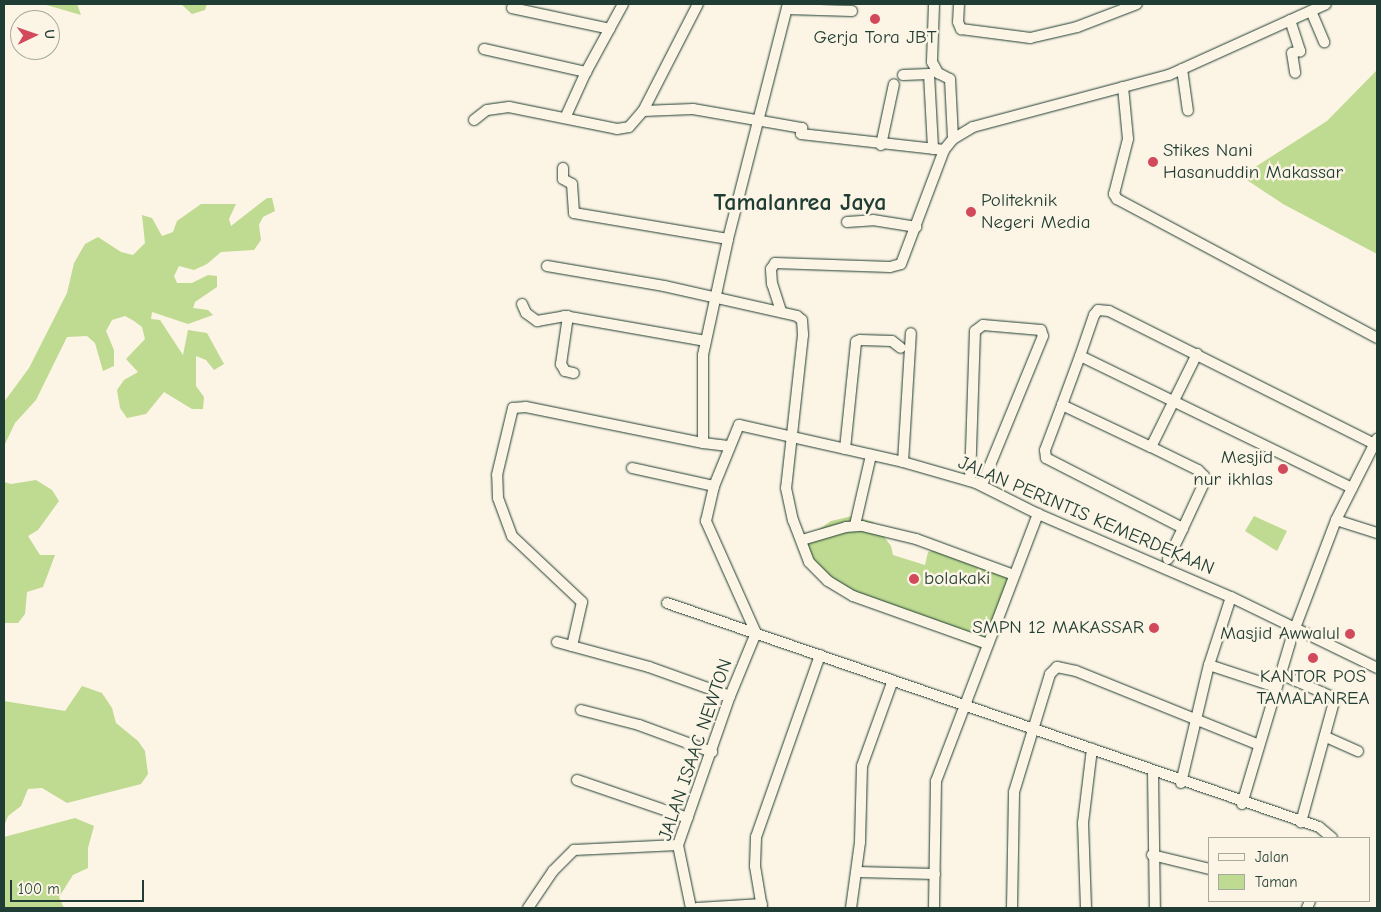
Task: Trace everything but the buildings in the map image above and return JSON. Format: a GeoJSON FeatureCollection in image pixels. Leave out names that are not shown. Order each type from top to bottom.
{"type":"FeatureCollection","features":[{"type":"Feature","properties":{"kind":"street"},"geometry":{"type":"LineString","coordinates":[[566,116],[586,72],[623,4]]}},
{"type":"Feature","properties":{"kind":"street"},"geometry":{"type":"LineString","coordinates":[[474,120],[487,110],[509,107],[566,116],[623,129],[633,124],[642,111],[698,4]]}},
{"type":"Feature","properties":{"kind":"street"},"geometry":{"type":"LineString","coordinates":[[934,4],[932,62],[935,70],[950,79],[953,140]]}},
{"type":"Feature","properties":{"kind":"street"},"geometry":{"type":"LineString","coordinates":[[960,4],[958,22],[961,29],[1030,38],[1077,27],[1137,4]]}},
{"type":"Feature","properties":{"kind":"street"},"geometry":{"type":"LineString","coordinates":[[642,111],[693,109],[757,122],[802,128],[801,134],[881,145],[938,150],[992,120],[1069,103],[1182,69],[1326,4]]}},
{"type":"Feature","properties":{"kind":"street"},"geometry":{"type":"LineString","coordinates":[[703,443],[703,355],[728,240],[787,6],[852,11]]}},
{"type":"Feature","properties":{"kind":"street"},"geometry":{"type":"LineString","coordinates":[[512,8],[610,29]]}},
{"type":"Feature","properties":{"kind":"street"},"geometry":{"type":"LineString","coordinates":[[1311,11],[1324,42]]}},
{"type":"Feature","properties":{"kind":"street"},"geometry":{"type":"LineString","coordinates":[[1290,20],[1300,51],[1292,52],[1295,73]]}},
{"type":"Feature","properties":{"kind":"street"},"geometry":{"type":"LineString","coordinates":[[484,49],[586,72]]}},
{"type":"Feature","properties":{"kind":"street"},"geometry":{"type":"LineString","coordinates":[[1182,69],[1188,111]]}},
{"type":"Feature","properties":{"kind":"street"},"geometry":{"type":"LineString","coordinates":[[781,311],[771,272],[772,265],[778,263],[897,265],[905,258],[938,150],[929,74],[903,75]]}},
{"type":"Feature","properties":{"kind":"street"},"geometry":{"type":"LineString","coordinates":[[881,145],[894,84]]}},
{"type":"Feature","properties":{"kind":"street"},"geometry":{"type":"LineString","coordinates":[[1124,87],[1128,139],[1114,194],[1121,202],[1377,338]]}},
{"type":"Feature","properties":{"kind":"street"},"geometry":{"type":"LineString","coordinates":[[563,168],[563,179],[572,184],[573,210],[577,214],[660,225],[728,240]]}},
{"type":"Feature","properties":{"kind":"street"},"geometry":{"type":"LineString","coordinates":[[847,222],[873,220],[916,227]]}},
{"type":"Feature","properties":{"kind":"street"},"geometry":{"type":"LineString","coordinates":[[547,266],[716,297],[797,316],[803,326],[793,436],[786,488],[793,520],[810,562],[828,581],[853,596],[988,644]]}},
{"type":"Feature","properties":{"kind":"street"},"geometry":{"type":"LineString","coordinates":[[522,304],[526,313],[537,321],[568,316],[706,341]]}},
{"type":"Feature","properties":{"kind":"street"},"geometry":{"type":"LineString","coordinates":[[1182,528],[1046,458],[1045,450],[1094,315],[1104,310],[1376,442],[1336,520],[1296,628],[1276,687],[1242,804]]}},
{"type":"Feature","properties":{"kind":"street"},"geometry":{"type":"LineString","coordinates":[[568,316],[561,364],[565,371],[574,373]]}},
{"type":"Feature","properties":{"kind":"street"},"geometry":{"type":"LineString","coordinates":[[970,481],[975,331],[983,325],[1041,330],[1043,336],[982,486]]}},
{"type":"Feature","properties":{"kind":"street"},"geometry":{"type":"LineString","coordinates":[[903,462],[911,333]]}},
{"type":"Feature","properties":{"kind":"street"},"geometry":{"type":"LineString","coordinates":[[845,449],[857,341],[892,341],[901,348]]}},
{"type":"Feature","properties":{"kind":"street"},"geometry":{"type":"LineString","coordinates":[[1151,447],[1196,354]]}},
{"type":"Feature","properties":{"kind":"street"},"geometry":{"type":"LineString","coordinates":[[1080,356],[1352,488]]}},
{"type":"Feature","properties":{"kind":"street"},"geometry":{"type":"LineString","coordinates":[[1062,405],[1198,470],[1204,476],[1204,483],[1168,559]]}},
{"type":"Feature","properties":{"kind":"street"},"geometry":{"type":"LineString","coordinates":[[572,646],[582,602],[512,536],[498,498],[497,475],[513,408],[526,407],[703,443],[728,446],[714,486],[706,521],[756,633]]}},
{"type":"Feature","properties":{"kind":"street","name":"JALAN PERINTIS KEMERDEKAAN"},"geometry":{"type":"LineString","coordinates":[[728,446],[739,425],[903,462],[970,481],[1038,514],[1231,597],[1376,665]]}},
{"type":"Feature","properties":{"kind":"street"},"geometry":{"type":"LineString","coordinates":[[855,525],[871,455]]}},
{"type":"Feature","properties":{"kind":"street"},"geometry":{"type":"LineString","coordinates":[[632,468],[714,486]]}},
{"type":"Feature","properties":{"kind":"street"},"geometry":{"type":"LineString","coordinates":[[934,908],[936,781],[1038,514]]}},
{"type":"Feature","properties":{"kind":"street"},"geometry":{"type":"LineString","coordinates":[[1336,520],[1377,533]]}},
{"type":"Feature","properties":{"kind":"street"},"geometry":{"type":"LineString","coordinates":[[802,540],[855,525],[916,539],[1014,575]]}},
{"type":"Feature","properties":{"kind":"street"},"geometry":{"type":"LineString","coordinates":[[1181,783],[1209,665],[1231,597]]}},
{"type":"Feature","properties":{"kind":"street"},"geometry":{"type":"LineString","coordinates":[[667,604],[965,704],[1181,783],[1301,822],[1329,834]]}},
{"type":"Feature","properties":{"kind":"street","name":"JALAN ISAAC NEWTON"},"geometry":{"type":"LineString","coordinates":[[691,908],[678,845],[730,696],[756,633]]}},
{"type":"Feature","properties":{"kind":"street"},"geometry":{"type":"LineString","coordinates":[[557,642],[649,667],[730,696]]}},
{"type":"Feature","properties":{"kind":"street"},"geometry":{"type":"LineString","coordinates":[[697,908],[762,906],[755,866],[756,837],[820,655]]}},
{"type":"Feature","properties":{"kind":"street"},"geometry":{"type":"LineString","coordinates":[[1209,665],[1276,687]]}},
{"type":"Feature","properties":{"kind":"street"},"geometry":{"type":"LineString","coordinates":[[1012,908],[1014,792],[1050,674],[1063,667],[1259,745]]}},
{"type":"Feature","properties":{"kind":"street"},"geometry":{"type":"LineString","coordinates":[[1280,674],[1334,695],[1326,737],[1301,822]]}},
{"type":"Feature","properties":{"kind":"street"},"geometry":{"type":"LineString","coordinates":[[851,908],[858,872],[862,766],[893,680]]}},
{"type":"Feature","properties":{"kind":"street"},"geometry":{"type":"LineString","coordinates":[[581,710],[639,725],[712,752]]}},
{"type":"Feature","properties":{"kind":"street"},"geometry":{"type":"LineString","coordinates":[[1326,737],[1358,751]]}},
{"type":"Feature","properties":{"kind":"street"},"geometry":{"type":"LineString","coordinates":[[1086,908],[1083,823],[1092,749]]}},
{"type":"Feature","properties":{"kind":"street"},"geometry":{"type":"LineString","coordinates":[[1153,772],[1152,855],[1155,908]]}},
{"type":"Feature","properties":{"kind":"street"},"geometry":{"type":"LineString","coordinates":[[576,780],[688,818]]}},
{"type":"Feature","properties":{"kind":"street"},"geometry":{"type":"LineString","coordinates":[[528,908],[553,871],[574,850],[678,845]]}},
{"type":"Feature","properties":{"kind":"street"},"geometry":{"type":"LineString","coordinates":[[1152,855],[1208,869]]}},
{"type":"Feature","properties":{"kind":"street"},"geometry":{"type":"LineString","coordinates":[[858,872],[935,874]]}},
{"type":"Feature","properties":{"kind":"green space"},"geometry":{"type":"Polygon","coordinates":[[[43,4],[77,4],[81,15],[43,4]]]}},
{"type":"Feature","properties":{"kind":"green space"},"geometry":{"type":"Polygon","coordinates":[[[181,4],[207,4],[205,10],[192,14],[181,4]]]}},
{"type":"Feature","properties":{"kind":"green space"},"geometry":{"type":"Polygon","coordinates":[[[1377,70],[1377,254],[1283,204],[1241,176],[1327,121],[1377,70]]]}},
{"type":"Feature","properties":{"kind":"green space"},"geometry":{"type":"Polygon","coordinates":[[[267,198],[272,198],[275,211],[263,217],[259,225],[261,240],[254,250],[221,252],[207,264],[194,270],[179,266],[174,276],[177,283],[192,283],[208,275],[217,276],[217,287],[195,302],[193,308],[208,310],[213,315],[188,324],[152,312],[151,319],[160,320],[183,355],[188,330],[207,333],[224,364],[214,370],[206,360],[196,356],[196,386],[204,397],[203,409],[192,409],[164,392],[146,414],[127,418],[120,408],[117,390],[124,380],[138,372],[126,359],[145,339],[142,327],[125,316],[112,320],[106,331],[114,350],[114,366],[103,371],[95,343],[87,336],[67,337],[36,400],[15,423],[5,444],[4,469],[4,402],[29,368],[67,293],[74,263],[85,244],[98,237],[121,252],[133,255],[145,243],[142,215],[152,218],[162,236],[173,232],[177,221],[201,204],[236,204],[229,219],[231,226],[267,198]]]}},
{"type":"Feature","properties":{"kind":"green space"},"geometry":{"type":"Polygon","coordinates":[[[36,480],[52,490],[59,501],[38,530],[28,536],[40,555],[55,555],[43,587],[27,592],[25,614],[18,623],[4,623],[4,482],[11,484],[36,480]]]}},
{"type":"Feature","properties":{"kind":"green space","name":"bolakaki"},"geometry":{"type":"Polygon","coordinates":[[[852,516],[873,522],[891,546],[893,555],[925,565],[928,552],[941,548],[966,552],[1011,572],[982,649],[828,586],[799,543],[831,521],[852,516]]]}},
{"type":"Feature","properties":{"kind":"green space"},"geometry":{"type":"Polygon","coordinates":[[[1254,516],[1287,531],[1277,551],[1245,531],[1254,516]]]}},
{"type":"Feature","properties":{"kind":"green space"},"geometry":{"type":"Polygon","coordinates":[[[82,686],[102,693],[112,708],[116,723],[138,741],[145,751],[148,774],[141,784],[67,803],[42,788],[28,789],[21,806],[8,816],[4,826],[4,701],[65,711],[82,686]]]}},
{"type":"Feature","properties":{"kind":"green space"},"geometry":{"type":"Polygon","coordinates":[[[75,818],[94,826],[88,848],[88,868],[73,875],[59,897],[64,908],[4,908],[4,837],[75,818]]]}},
{"type":"Feature","properties":{"kind":"place","name":"Gerja Tora JBT"},"geometry":{"type":"Point","coordinates":[875,19]}},
{"type":"Feature","properties":{"kind":"place","name":"Stikes Nani Hasanuddin Makassar"},"geometry":{"type":"Point","coordinates":[1153,162]}},
{"type":"Feature","properties":{"kind":"place","name":"Politeknik Negeri Media"},"geometry":{"type":"Point","coordinates":[971,212]}},
{"type":"Feature","properties":{"kind":"place","name":"Mesjid nur ikhlas"},"geometry":{"type":"Point","coordinates":[1283,469]}},
{"type":"Feature","properties":{"kind":"place","name":"bolakaki"},"geometry":{"type":"Point","coordinates":[914,579]}},
{"type":"Feature","properties":{"kind":"place","name":"SMPN 12 MAKASSAR"},"geometry":{"type":"Point","coordinates":[1154,628]}},
{"type":"Feature","properties":{"kind":"place","name":"Masjid Awwalul"},"geometry":{"type":"Point","coordinates":[1350,634]}},
{"type":"Feature","properties":{"kind":"place","name":"KANTOR POS TAMALANREA"},"geometry":{"type":"Point","coordinates":[1313,658]}},
{"type":"Feature","properties":{"kind":"district","name":"Tamalanrea Jaya"},"geometry":{"type":"Point","coordinates":[800,203]}}]}
